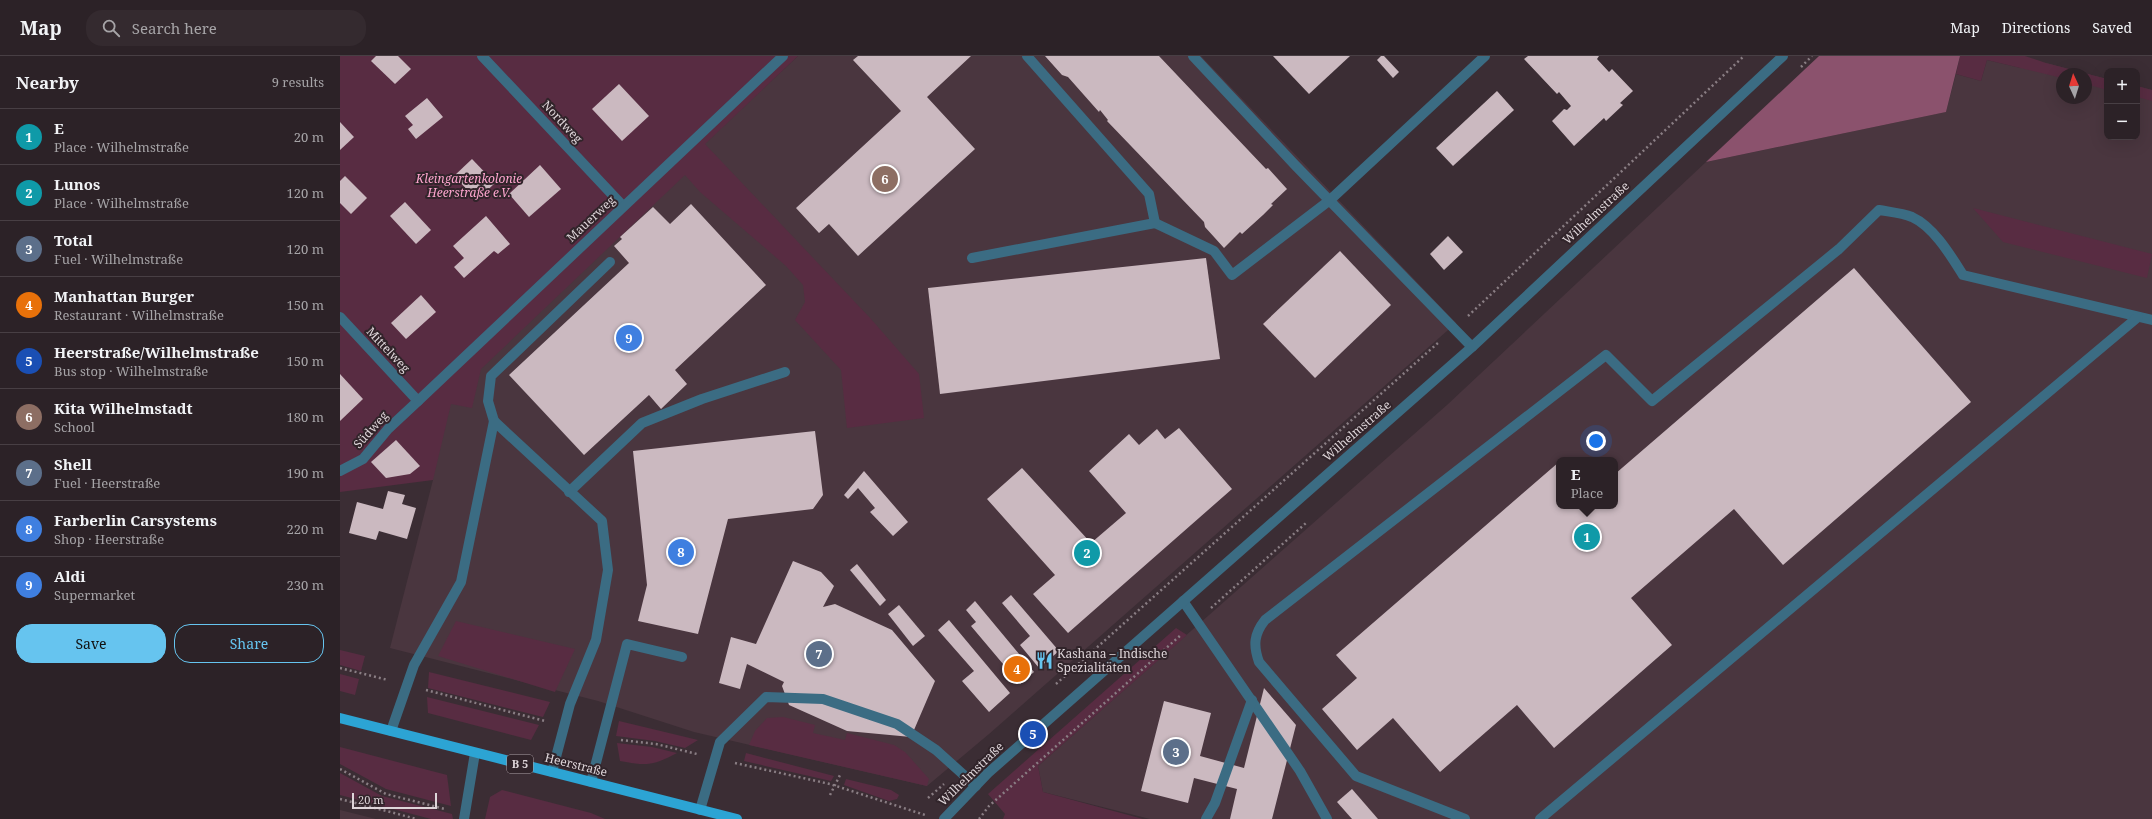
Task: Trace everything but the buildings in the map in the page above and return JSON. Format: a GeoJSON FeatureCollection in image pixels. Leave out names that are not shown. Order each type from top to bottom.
{"type":"FeatureCollection","features":[{"type":"Feature","properties":{"kind":"main road","name":"Heerstraße"},"geometry":{"type":"LineString","coordinates":[[340,718],[737,819]]}},
{"type":"Feature","properties":{"kind":"street","name":"Nordweg"},"geometry":{"type":"LineString","coordinates":[[482,56],[623,206]]}},
{"type":"Feature","properties":{"kind":"street","name":"Mauerweg"},"geometry":{"type":"LineString","coordinates":[[418,400],[782,56]]}},
{"type":"Feature","properties":{"kind":"street"},"geometry":{"type":"LineString","coordinates":[[1027,56],[1149,194],[1155,222]]}},
{"type":"Feature","properties":{"kind":"street"},"geometry":{"type":"LineString","coordinates":[[1193,56],[1472,347]]}},
{"type":"Feature","properties":{"kind":"street"},"geometry":{"type":"LineString","coordinates":[[972,258],[1155,222],[1214,252],[1232,275],[1330,200],[1485,56]]}},
{"type":"Feature","properties":{"kind":"street","name":"Wilhelmstraße"},"geometry":{"type":"LineString","coordinates":[[944,819],[976,786],[1183,601],[1472,347],[1783,56]]}},
{"type":"Feature","properties":{"kind":"street"},"geometry":{"type":"LineString","coordinates":[[1465,819],[1356,776],[1259,662],[1255,652],[1255,640],[1258,629],[1271,615],[1606,355],[1652,401],[1839,249],[1879,210],[1901,213],[1914,218],[1942,243],[1963,275],[2152,320]]}},
{"type":"Feature","properties":{"kind":"street"},"geometry":{"type":"LineString","coordinates":[[391,731],[414,664],[461,582],[494,421],[488,401],[491,376],[610,262]]}},
{"type":"Feature","properties":{"kind":"street","name":"Mittelweg"},"geometry":{"type":"LineString","coordinates":[[340,317],[418,400]]}},
{"type":"Feature","properties":{"kind":"street"},"geometry":{"type":"LineString","coordinates":[[1540,819],[2138,317]]}},
{"type":"Feature","properties":{"kind":"street"},"geometry":{"type":"LineString","coordinates":[[569,492],[642,423],[702,399],[786,372]]}},
{"type":"Feature","properties":{"kind":"street","name":"Südweg"},"geometry":{"type":"LineString","coordinates":[[340,471],[363,459],[388,429],[418,400]]}},
{"type":"Feature","properties":{"kind":"street"},"geometry":{"type":"LineString","coordinates":[[494,421],[602,521],[608,570],[596,640],[570,704],[552,772]]}},
{"type":"Feature","properties":{"kind":"street"},"geometry":{"type":"LineString","coordinates":[[1183,601],[1300,771],[1327,819]]}},
{"type":"Feature","properties":{"kind":"street"},"geometry":{"type":"LineString","coordinates":[[591,782],[628,644],[682,657]]}},
{"type":"Feature","properties":{"kind":"street"},"geometry":{"type":"LineString","coordinates":[[700,810],[720,742],[766,697],[823,699],[897,724],[936,750],[976,786]]}},
{"type":"Feature","properties":{"kind":"street"},"geometry":{"type":"LineString","coordinates":[[1206,819],[1216,803],[1252,700]]}},
{"type":"Feature","properties":{"kind":"street"},"geometry":{"type":"LineString","coordinates":[[464,816],[475,753]]}},
{"type":"Feature","properties":{"kind":"path"},"geometry":{"type":"LineString","coordinates":[[1052,688],[1455,328],[1744,56]]}},
{"type":"Feature","properties":{"kind":"path"},"geometry":{"type":"LineString","coordinates":[[340,668],[564,726]]}},
{"type":"Feature","properties":{"kind":"path"},"geometry":{"type":"LineString","coordinates":[[603,737],[656,744],[835,786],[928,817]]}},
{"type":"Feature","properties":{"kind":"path"},"geometry":{"type":"LineString","coordinates":[[340,769],[386,794],[464,816]]}},
{"type":"Feature","properties":{"kind":"path"},"geometry":{"type":"LineString","coordinates":[[928,798],[960,770]]}},
{"type":"Feature","properties":{"kind":"path"},"geometry":{"type":"LineString","coordinates":[[830,795],[841,773]]}},
{"type":"Feature","properties":{"kind":"path"},"geometry":{"type":"LineString","coordinates":[[340,799],[416,819]]}},
{"type":"Feature","properties":{"kind":"path"},"geometry":{"type":"LineString","coordinates":[[980,819],[989,806]]}},
{"type":"Feature","properties":{"kind":"shaded area"},"geometry":{"type":"Polygon","coordinates":[[[798,56],[1201,56],[1456,323],[989,734],[927,786],[694,732],[598,701],[390,648],[433,480],[392,435],[798,56]]]}},
{"type":"Feature","properties":{"kind":"shaded area"},"geometry":{"type":"Polygon","coordinates":[[[1819,56],[1960,56],[1946,112],[1706,162],[1819,56]]]}},
{"type":"Feature","properties":{"kind":"shaded area"},"geometry":{"type":"Polygon","coordinates":[[[1987,60],[2021,68],[2046,63],[2065,68],[2056,68],[2056,104],[2092,104],[2092,75],[2104,78],[2104,140],[2140,140],[2140,87],[2152,90],[2152,819],[1150,819],[1043,792],[1038,766],[1447,405],[1706,162],[1946,112],[1956,74],[1981,81],[1987,60]]]}},
{"type":"Feature","properties":{"kind":"shaded area"},"geometry":{"type":"Polygon","coordinates":[[[340,810],[376,819],[340,819],[340,810]]]}},
{"type":"Feature","properties":{"kind":"green space","name":"Kleingartenkolonie Heerstraße e.V."},"geometry":{"type":"Polygon","coordinates":[[[340,56],[798,56],[705,144],[871,319],[919,374],[924,418],[847,428],[841,370],[795,320],[805,302],[803,285],[786,266],[700,192],[685,175],[481,369],[472,408],[451,404],[433,480],[340,492],[340,56]]]}},
{"type":"Feature","properties":{"kind":"green space"},"geometry":{"type":"Polygon","coordinates":[[[1960,56],[2025,56],[2065,68],[2056,68],[2056,77],[1987,60],[1981,81],[1956,74],[1960,56]]]}},
{"type":"Feature","properties":{"kind":"green space"},"geometry":{"type":"Polygon","coordinates":[[[2092,75],[2104,78],[2104,89],[2092,86],[2092,75]]]}},
{"type":"Feature","properties":{"kind":"green space"},"geometry":{"type":"Polygon","coordinates":[[[2140,87],[2152,90],[2152,101],[2140,98],[2140,87]]]}},
{"type":"Feature","properties":{"kind":"green space"},"geometry":{"type":"Polygon","coordinates":[[[1973,208],[2152,254],[2147,278],[2003,242],[1973,208]]]}},
{"type":"Feature","properties":{"kind":"green space"},"geometry":{"type":"Polygon","coordinates":[[[456,621],[575,649],[555,692],[438,656],[456,621]]]}},
{"type":"Feature","properties":{"kind":"green space"},"geometry":{"type":"Polygon","coordinates":[[[1176,628],[1187,635],[1038,766],[1043,792],[1143,819],[1003,819],[1005,814],[988,794],[1176,628]]]}},
{"type":"Feature","properties":{"kind":"green space"},"geometry":{"type":"Polygon","coordinates":[[[340,650],[365,656],[361,671],[340,665],[340,650]]]}},
{"type":"Feature","properties":{"kind":"green space"},"geometry":{"type":"Polygon","coordinates":[[[429,672],[550,702],[543,717],[428,688],[429,672]]]}},
{"type":"Feature","properties":{"kind":"green space"},"geometry":{"type":"Polygon","coordinates":[[[340,674],[359,679],[355,695],[340,691],[340,674]]]}},
{"type":"Feature","properties":{"kind":"green space"},"geometry":{"type":"Polygon","coordinates":[[[427,697],[539,725],[531,740],[428,713],[427,697]]]}},
{"type":"Feature","properties":{"kind":"green space"},"geometry":{"type":"Polygon","coordinates":[[[783,717],[815,725],[813,733],[845,740],[847,733],[894,745],[905,752],[929,779],[927,786],[749,745],[755,731],[767,718],[783,717]]]}},
{"type":"Feature","properties":{"kind":"green space"},"geometry":{"type":"Polygon","coordinates":[[[619,721],[698,740],[685,748],[655,741],[616,736],[619,721]]]}},
{"type":"Feature","properties":{"kind":"green space"},"geometry":{"type":"Polygon","coordinates":[[[617,743],[652,747],[677,753],[655,763],[629,763],[620,761],[617,743]]]}},
{"type":"Feature","properties":{"kind":"green space"},"geometry":{"type":"Polygon","coordinates":[[[340,747],[447,775],[451,806],[386,789],[340,764],[340,747]]]}},
{"type":"Feature","properties":{"kind":"green space"},"geometry":{"type":"Polygon","coordinates":[[[746,753],[834,776],[831,781],[744,761],[746,753]]]}},
{"type":"Feature","properties":{"kind":"green space"},"geometry":{"type":"Polygon","coordinates":[[[340,773],[382,796],[452,814],[453,819],[431,819],[340,795],[340,773]]]}},
{"type":"Feature","properties":{"kind":"green space"},"geometry":{"type":"Polygon","coordinates":[[[846,779],[891,790],[899,795],[897,799],[889,801],[844,785],[846,779]]]}},
{"type":"Feature","properties":{"kind":"green space"},"geometry":{"type":"Polygon","coordinates":[[[502,790],[591,813],[605,819],[485,819],[490,797],[502,790]]]}},
{"type":"Feature","properties":{"kind":"place","name":"Kita Wilhelmstadt"},"geometry":{"type":"Point","coordinates":[885,179]}},
{"type":"Feature","properties":{"kind":"place","name":"Aldi"},"geometry":{"type":"Point","coordinates":[629,338]}},
{"type":"Feature","properties":{"kind":"place","name":"E"},"geometry":{"type":"Point","coordinates":[1587,537]}},
{"type":"Feature","properties":{"kind":"place","name":"Farberlin Carsystems"},"geometry":{"type":"Point","coordinates":[681,552]}},
{"type":"Feature","properties":{"kind":"place","name":"Lunos"},"geometry":{"type":"Point","coordinates":[1087,553]}},
{"type":"Feature","properties":{"kind":"place","name":"Shell"},"geometry":{"type":"Point","coordinates":[819,654]}},
{"type":"Feature","properties":{"kind":"place","name":"Kashana – Indische Spezialitäten"},"geometry":{"type":"Point","coordinates":[1044,661]}},
{"type":"Feature","properties":{"kind":"place","name":"Manhattan Burger"},"geometry":{"type":"Point","coordinates":[1017,669]}},
{"type":"Feature","properties":{"kind":"place","name":"Heerstraße/Wilhelmstraße"},"geometry":{"type":"Point","coordinates":[1033,734]}},
{"type":"Feature","properties":{"kind":"place","name":"Total"},"geometry":{"type":"Point","coordinates":[1176,752]}}]}
